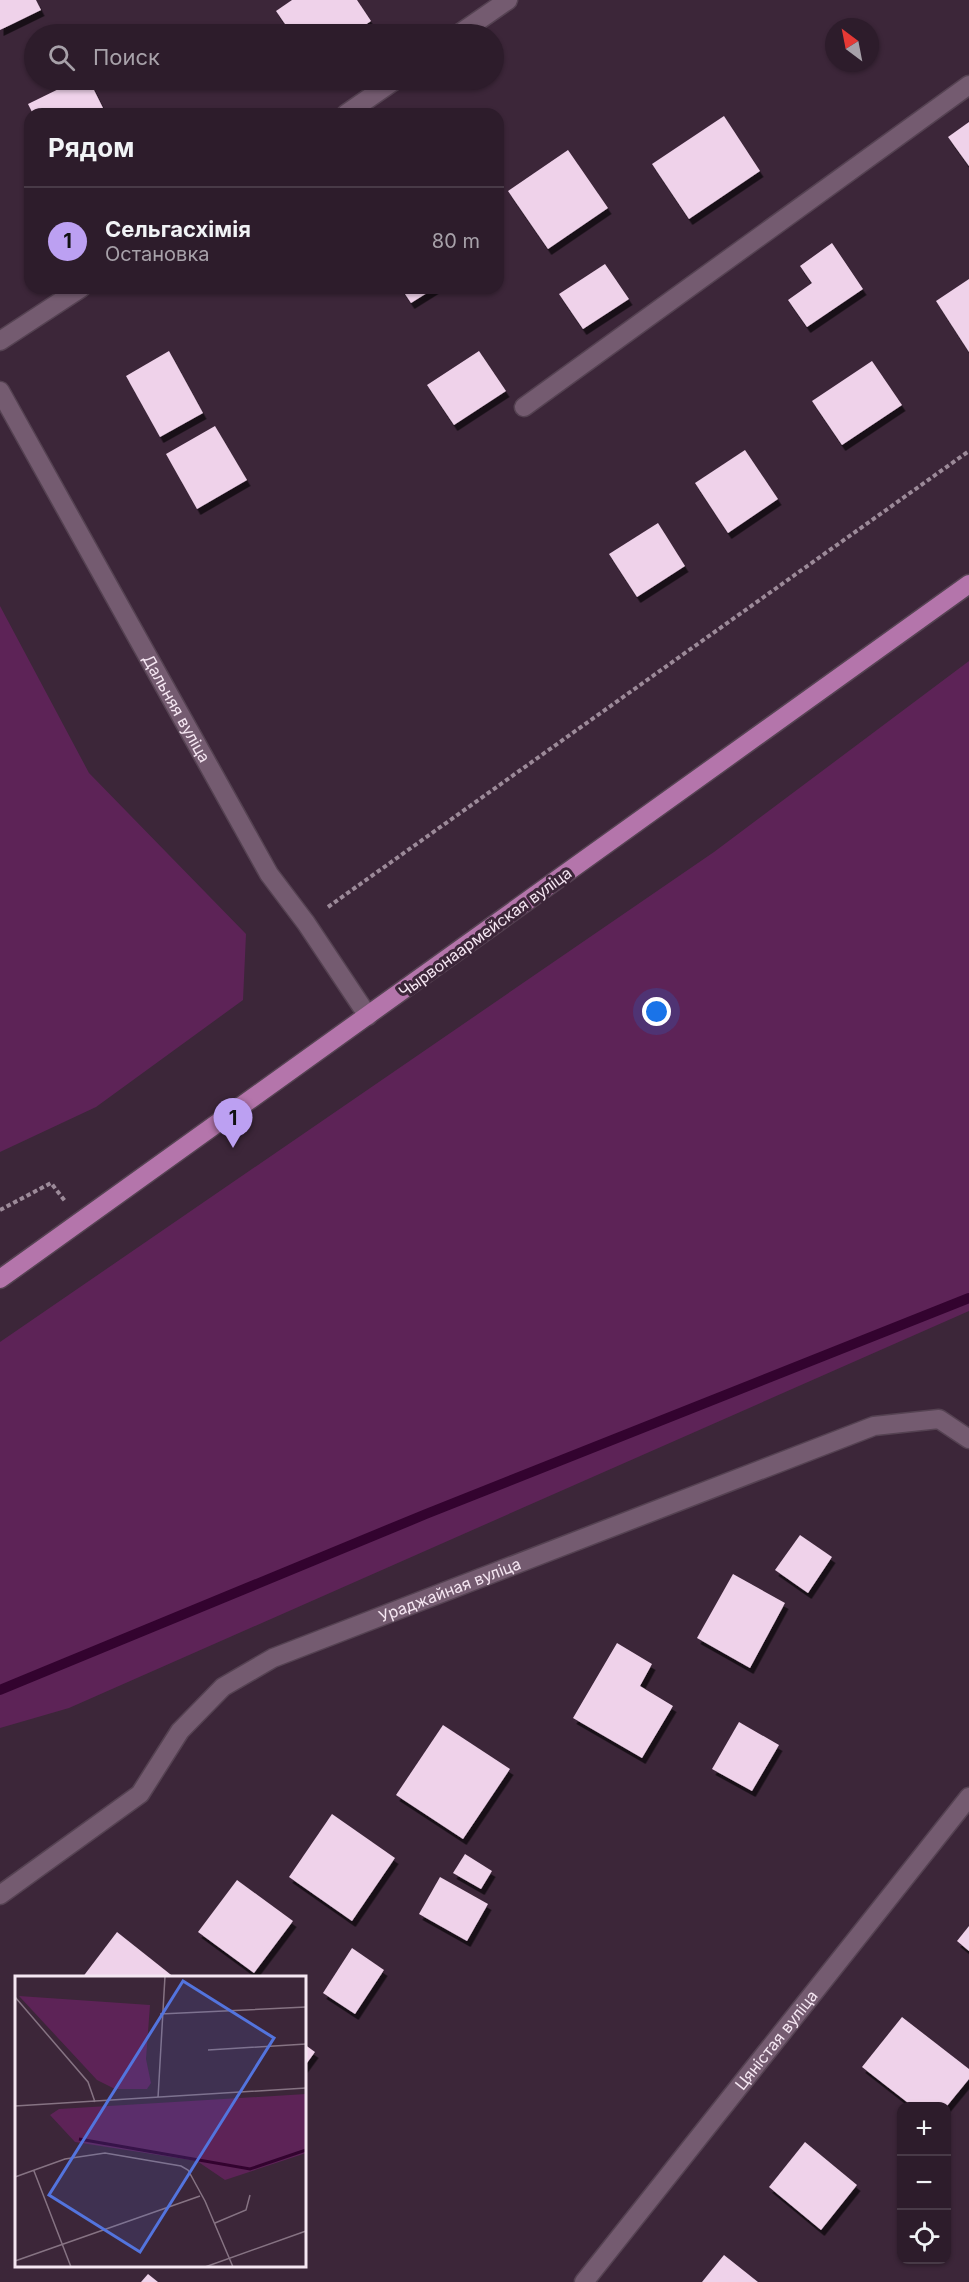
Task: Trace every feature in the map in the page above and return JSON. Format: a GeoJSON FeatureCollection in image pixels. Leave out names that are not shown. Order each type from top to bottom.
{"type":"FeatureCollection","features":[{"type":"Feature","properties":{"kind":"main road","name":"Чырвонаармейская вуліца"},"geometry":{"type":"LineString","coordinates":[[0,1279],[969,584]]}},
{"type":"Feature","properties":{"kind":"street"},"geometry":{"type":"LineString","coordinates":[[473,24],[508,0]]}},
{"type":"Feature","properties":{"kind":"street"},"geometry":{"type":"LineString","coordinates":[[524,407],[969,85]]}},
{"type":"Feature","properties":{"kind":"street"},"geometry":{"type":"LineString","coordinates":[[355,108],[381,90]]}},
{"type":"Feature","properties":{"kind":"street"},"geometry":{"type":"LineString","coordinates":[[0,341],[72,294]]}},
{"type":"Feature","properties":{"kind":"street","name":"Дальняя вуліца"},"geometry":{"type":"LineString","coordinates":[[0,391],[269,874],[306,923],[368,1016]]}},
{"type":"Feature","properties":{"kind":"street","name":"Ураджайная вуліца"},"geometry":{"type":"LineString","coordinates":[[0,1895],[140,1794],[180,1731],[223,1687],[273,1658],[874,1426],[939,1419],[969,1439]]}},
{"type":"Feature","properties":{"kind":"street","name":"Цяністая вуліца"},"geometry":{"type":"LineString","coordinates":[[584,2282],[969,1797]]}},
{"type":"Feature","properties":{"kind":"path"},"geometry":{"type":"LineString","coordinates":[[306,923],[969,451]]}},
{"type":"Feature","properties":{"kind":"shaded area"},"geometry":{"type":"Polygon","coordinates":[[[0,606],[89,773],[246,934],[243,1000],[96,1107],[0,1152],[0,606]]]}},
{"type":"Feature","properties":{"kind":"shaded area"},"geometry":{"type":"Polygon","coordinates":[[[969,661],[969,1311],[69,1708],[0,1728],[0,1342],[714,852],[969,661]]]}},
{"type":"Feature","properties":{"kind":"building"},"geometry":{"type":"Polygon","coordinates":[[[0,0],[36,0],[41,10],[0,30],[0,0]]]}},
{"type":"Feature","properties":{"kind":"building"},"geometry":{"type":"Polygon","coordinates":[[[292,0],[357,0],[371,21],[367,24],[285,24],[276,11],[292,0]]]}},
{"type":"Feature","properties":{"kind":"building"},"geometry":{"type":"Polygon","coordinates":[[[57,90],[94,90],[103,108],[30,108],[28,104],[57,90]]]}},
{"type":"Feature","properties":{"kind":"building"},"geometry":{"type":"Polygon","coordinates":[[[724,116],[760,171],[689,219],[652,164],[724,116]]]}},
{"type":"Feature","properties":{"kind":"building"},"geometry":{"type":"Polygon","coordinates":[[[969,122],[969,166],[948,137],[969,122]]]}},
{"type":"Feature","properties":{"kind":"building"},"geometry":{"type":"Polygon","coordinates":[[[568,150],[608,208],[548,249],[508,191],[568,150]]]}},
{"type":"Feature","properties":{"kind":"building"},"geometry":{"type":"Polygon","coordinates":[[[832,243],[863,289],[807,327],[788,300],[812,283],[800,266],[832,243]]]}},
{"type":"Feature","properties":{"kind":"building"},"geometry":{"type":"Polygon","coordinates":[[[605,264],[629,299],[583,329],[559,294],[605,264]]]}},
{"type":"Feature","properties":{"kind":"building"},"geometry":{"type":"Polygon","coordinates":[[[969,279],[969,352],[936,301],[969,279]]]}},
{"type":"Feature","properties":{"kind":"building"},"geometry":{"type":"Polygon","coordinates":[[[405,294],[425,294],[411,303],[405,294]]]}},
{"type":"Feature","properties":{"kind":"building"},"geometry":{"type":"Polygon","coordinates":[[[169,351],[203,413],[160,437],[126,376],[169,351]]]}},
{"type":"Feature","properties":{"kind":"building"},"geometry":{"type":"Polygon","coordinates":[[[479,351],[506,391],[454,425],[427,385],[479,351]]]}},
{"type":"Feature","properties":{"kind":"building"},"geometry":{"type":"Polygon","coordinates":[[[872,361],[902,405],[842,445],[812,401],[872,361]]]}},
{"type":"Feature","properties":{"kind":"building"},"geometry":{"type":"Polygon","coordinates":[[[215,426],[247,480],[197,509],[166,454],[215,426]]]}},
{"type":"Feature","properties":{"kind":"building"},"geometry":{"type":"Polygon","coordinates":[[[745,450],[778,499],[728,533],[695,483],[745,450]]]}},
{"type":"Feature","properties":{"kind":"building"},"geometry":{"type":"Polygon","coordinates":[[[658,523],[685,566],[637,597],[609,554],[658,523]]]}},
{"type":"Feature","properties":{"kind":"building"},"geometry":{"type":"Polygon","coordinates":[[[800,1535],[832,1557],[808,1593],[775,1570],[800,1535]]]}},
{"type":"Feature","properties":{"kind":"building"},"geometry":{"type":"Polygon","coordinates":[[[733,1574],[785,1603],[750,1668],[697,1638],[733,1574]]]}},
{"type":"Feature","properties":{"kind":"building"},"geometry":{"type":"Polygon","coordinates":[[[617,1643],[652,1664],[640,1686],[673,1706],[642,1758],[573,1718],[617,1643]]]}},
{"type":"Feature","properties":{"kind":"building"},"geometry":{"type":"Polygon","coordinates":[[[739,1722],[779,1745],[752,1791],[712,1769],[739,1722]]]}},
{"type":"Feature","properties":{"kind":"building"},"geometry":{"type":"Polygon","coordinates":[[[443,1725],[510,1769],[463,1839],[396,1795],[443,1725]]]}},
{"type":"Feature","properties":{"kind":"building"},"geometry":{"type":"Polygon","coordinates":[[[332,1814],[395,1858],[352,1921],[289,1877],[332,1814]]]}},
{"type":"Feature","properties":{"kind":"building"},"geometry":{"type":"Polygon","coordinates":[[[465,1854],[492,1871],[481,1889],[453,1873],[465,1854]]]}},
{"type":"Feature","properties":{"kind":"building"},"geometry":{"type":"Polygon","coordinates":[[[440,1877],[488,1904],[467,1941],[419,1914],[440,1877]]]}},
{"type":"Feature","properties":{"kind":"building"},"geometry":{"type":"Polygon","coordinates":[[[237,1880],[293,1921],[254,1973],[198,1932],[237,1880]]]}},
{"type":"Feature","properties":{"kind":"building"},"geometry":{"type":"Polygon","coordinates":[[[969,1926],[969,1951],[957,1941],[969,1926]]]}},
{"type":"Feature","properties":{"kind":"building"},"geometry":{"type":"Polygon","coordinates":[[[117,1932],[172,1976],[84,1976],[117,1932]]]}},
{"type":"Feature","properties":{"kind":"building"},"geometry":{"type":"Polygon","coordinates":[[[352,1948],[384,1970],[355,2014],[323,1993],[352,1948]]]}},
{"type":"Feature","properties":{"kind":"building"},"geometry":{"type":"Polygon","coordinates":[[[902,2017],[969,2069],[969,2079],[950,2102],[907,2102],[862,2067],[902,2017]]]}},
{"type":"Feature","properties":{"kind":"building"},"geometry":{"type":"Polygon","coordinates":[[[306,2045],[315,2052],[306,2064],[306,2045]]]}},
{"type":"Feature","properties":{"kind":"building"},"geometry":{"type":"Polygon","coordinates":[[[805,2142],[857,2185],[821,2230],[769,2187],[805,2142]]]}},
{"type":"Feature","properties":{"kind":"building"},"geometry":{"type":"Polygon","coordinates":[[[724,2255],[758,2282],[702,2282],[724,2255]]]}},
{"type":"Feature","properties":{"kind":"building"},"geometry":{"type":"Polygon","coordinates":[[[148,2274],[158,2282],[141,2282],[148,2274]]]}},
{"type":"Feature","properties":{"kind":"waterway"},"geometry":{"type":"LineString","coordinates":[[0,1690],[426,1514],[969,1298]]}},
{"type":"Feature","properties":{"kind":"place","name":"Сельгасхімія"},"geometry":{"type":"Point","coordinates":[233,1148]}}]}
